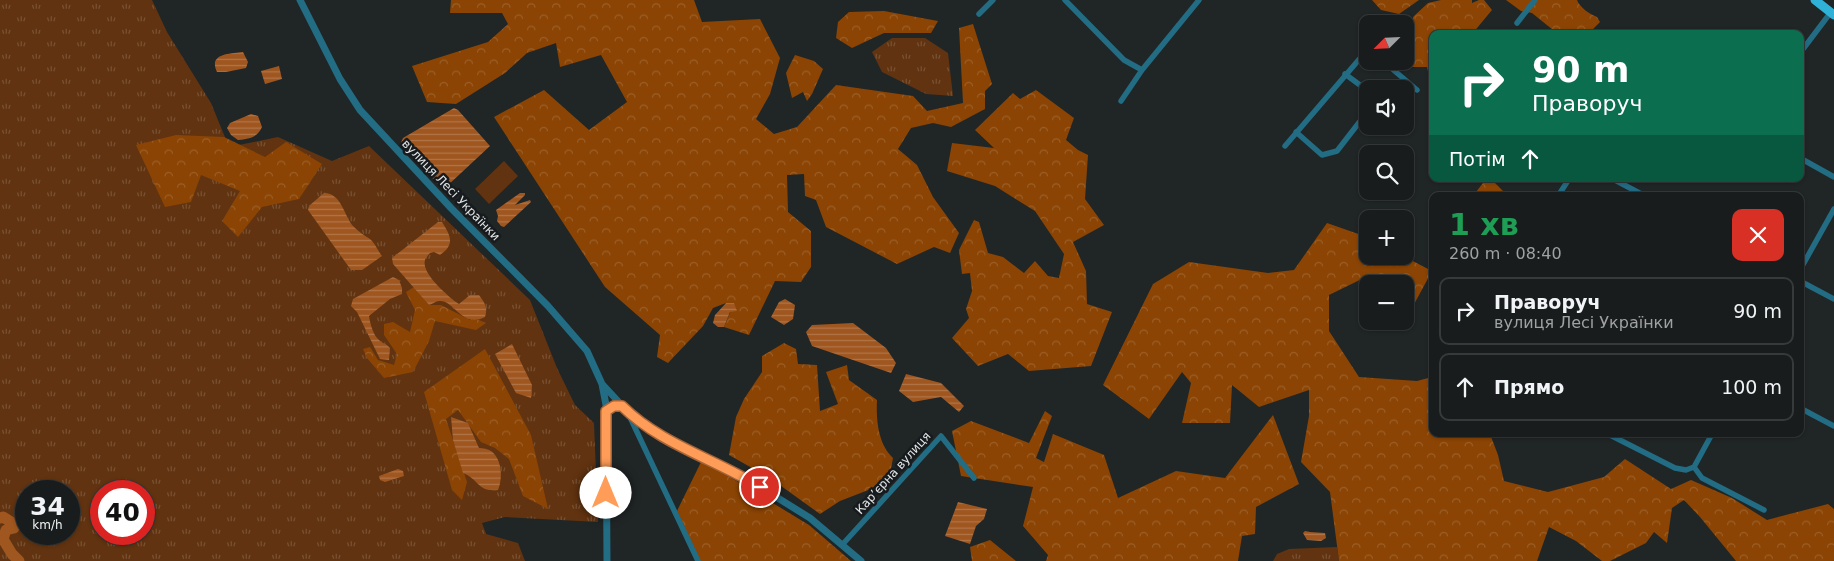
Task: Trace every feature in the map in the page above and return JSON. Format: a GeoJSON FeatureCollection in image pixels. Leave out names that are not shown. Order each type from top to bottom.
{"type":"FeatureCollection","features":[{"type":"Feature","properties":{"kind":"main road"},"geometry":{"type":"LineString","coordinates":[[1815,0],[1832,14]]}},
{"type":"Feature","properties":{"kind":"street","name":"вулиця Лесі Українки"},"geometry":{"type":"LineString","coordinates":[[300,0],[340,79],[360,110],[451,208],[548,306],[587,351],[602,384],[606,411],[607,561]]}},
{"type":"Feature","properties":{"kind":"street"},"geometry":{"type":"LineString","coordinates":[[979,14],[992,0]]}},
{"type":"Feature","properties":{"kind":"street"},"geometry":{"type":"LineString","coordinates":[[1065,0],[1124,60],[1142,70]]}},
{"type":"Feature","properties":{"kind":"street"},"geometry":{"type":"LineString","coordinates":[[1122,101],[1142,70],[1199,0]]}},
{"type":"Feature","properties":{"kind":"street"},"geometry":{"type":"LineString","coordinates":[[1517,23],[1535,0]]}},
{"type":"Feature","properties":{"kind":"street"},"geometry":{"type":"LineString","coordinates":[[1804,48],[1832,14]]}},
{"type":"Feature","properties":{"kind":"street"},"geometry":{"type":"LineString","coordinates":[[1285,146],[1359,59]]}},
{"type":"Feature","properties":{"kind":"street"},"geometry":{"type":"LineString","coordinates":[[1394,70],[1417,90]]}},
{"type":"Feature","properties":{"kind":"street"},"geometry":{"type":"LineString","coordinates":[[1345,74],[1359,84]]}},
{"type":"Feature","properties":{"kind":"street"},"geometry":{"type":"LineString","coordinates":[[1296,132],[1322,155],[1337,152],[1359,124]]}},
{"type":"Feature","properties":{"kind":"street"},"geometry":{"type":"LineString","coordinates":[[1804,160],[1834,177]]}},
{"type":"Feature","properties":{"kind":"street"},"geometry":{"type":"LineString","coordinates":[[1619,182],[1637,192]]}},
{"type":"Feature","properties":{"kind":"street"},"geometry":{"type":"LineString","coordinates":[[1804,263],[1834,208]]}},
{"type":"Feature","properties":{"kind":"street"},"geometry":{"type":"LineString","coordinates":[[1804,283],[1834,299]]}},
{"type":"Feature","properties":{"kind":"street","name":"вулиця Лесі Українки"},"geometry":{"type":"LineString","coordinates":[[602,384],[646,426],[698,456],[744,477],[810,518],[842,545]]}},
{"type":"Feature","properties":{"kind":"street"},"geometry":{"type":"LineString","coordinates":[[606,411],[614,406],[625,408],[698,561]]}},
{"type":"Feature","properties":{"kind":"street"},"geometry":{"type":"LineString","coordinates":[[1804,410],[1834,426]]}},
{"type":"Feature","properties":{"kind":"street","name":"Карʼєрна вулиця"},"geometry":{"type":"LineString","coordinates":[[842,545],[941,436],[974,478]]}},
{"type":"Feature","properties":{"kind":"street"},"geometry":{"type":"LineString","coordinates":[[1614,437],[1675,468],[1686,470],[1694,467],[1710,437]]}},
{"type":"Feature","properties":{"kind":"street"},"geometry":{"type":"LineString","coordinates":[[1694,467],[1702,478],[1764,510]]}},
{"type":"Feature","properties":{"kind":"street"},"geometry":{"type":"LineString","coordinates":[[842,545],[861,561]]}},
{"type":"Feature","properties":{"kind":"green space"},"geometry":{"type":"Polygon","coordinates":[[[0,0],[152,0],[167,32],[211,103],[229,147],[278,137],[332,161],[369,146],[530,300],[557,368],[575,405],[594,423],[598,522],[505,517],[482,523],[486,534],[518,543],[525,561],[0,561],[0,0]]]}},
{"type":"Feature","properties":{"kind":"green space"},"geometry":{"type":"Polygon","coordinates":[[[451,0],[694,0],[702,22],[760,19],[780,58],[770,94],[756,119],[774,134],[797,127],[836,85],[913,96],[927,111],[963,103],[959,28],[973,24],[992,84],[985,91],[985,109],[951,127],[933,123],[911,128],[898,149],[917,165],[933,197],[959,233],[950,253],[934,247],[897,264],[826,227],[816,200],[805,196],[804,174],[787,175],[788,212],[811,231],[811,267],[801,282],[775,281],[749,335],[724,327],[734,303],[726,303],[713,308],[703,326],[668,363],[657,357],[660,335],[605,287],[494,117],[544,90],[589,130],[627,102],[601,55],[560,67],[556,43],[527,53],[505,73],[456,104],[427,102],[412,66],[488,42],[508,24],[502,13],[450,13],[451,0]]]}},
{"type":"Feature","properties":{"kind":"green space"},"geometry":{"type":"Polygon","coordinates":[[[1372,0],[1419,0],[1399,14],[1381,10],[1372,0]]]}},
{"type":"Feature","properties":{"kind":"green space"},"geometry":{"type":"Polygon","coordinates":[[[1441,0],[1472,0],[1472,3],[1484,0],[1492,10],[1475,30],[1429,30],[1429,76],[1427,67],[1414,67],[1414,16],[1428,3],[1441,0]]]}},
{"type":"Feature","properties":{"kind":"green space"},"geometry":{"type":"Polygon","coordinates":[[[1506,0],[1577,0],[1583,8],[1597,17],[1600,22],[1590,30],[1553,30],[1532,13],[1521,11],[1506,0]]]}},
{"type":"Feature","properties":{"kind":"green space"},"geometry":{"type":"Polygon","coordinates":[[[884,11],[938,21],[931,33],[884,33],[852,48],[836,38],[838,22],[849,12],[884,11]]]}},
{"type":"Feature","properties":{"kind":"green space"},"geometry":{"type":"Polygon","coordinates":[[[892,38],[925,38],[948,53],[953,96],[926,94],[882,72],[872,52],[892,38]]]}},
{"type":"Feature","properties":{"kind":"green space"},"geometry":{"type":"Polygon","coordinates":[[[795,55],[814,61],[823,69],[807,101],[803,92],[792,98],[786,73],[795,55]]]}},
{"type":"Feature","properties":{"kind":"green space"},"geometry":{"type":"Polygon","coordinates":[[[1036,90],[1074,118],[1066,140],[1078,150],[1088,155],[1085,199],[1104,225],[1073,242],[1086,271],[1087,304],[1112,312],[1091,366],[1029,371],[1008,354],[978,366],[952,338],[969,318],[966,309],[972,291],[970,273],[962,274],[959,250],[974,220],[979,222],[988,253],[1003,257],[1024,273],[1035,261],[1048,276],[1059,278],[1064,254],[1035,211],[995,186],[947,171],[952,143],[994,148],[975,130],[1013,93],[1020,99],[1036,90]]]}},
{"type":"Feature","properties":{"kind":"green space"},"geometry":{"type":"Polygon","coordinates":[[[176,135],[224,137],[265,157],[286,142],[322,164],[299,199],[262,207],[238,237],[222,221],[240,191],[201,175],[191,202],[165,207],[136,145],[176,135]]]}},
{"type":"Feature","properties":{"kind":"green space"},"geometry":{"type":"Polygon","coordinates":[[[504,161],[518,176],[489,204],[475,189],[504,161]]]}},
{"type":"Feature","properties":{"kind":"green space"},"geometry":{"type":"Polygon","coordinates":[[[1484,182],[1494,182],[1504,192],[1476,192],[1484,182]]]}},
{"type":"Feature","properties":{"kind":"green space"},"geometry":{"type":"Polygon","coordinates":[[[1327,223],[1359,234],[1359,265],[1414,265],[1414,262],[1429,269],[1429,277],[1414,304],[1414,275],[1359,275],[1359,280],[1329,295],[1329,331],[1359,377],[1417,381],[1429,378],[1429,437],[1491,437],[1498,455],[1504,481],[1548,492],[1604,477],[1625,459],[1671,489],[1691,480],[1732,498],[1767,520],[1828,504],[1834,509],[1834,561],[1736,561],[1684,500],[1672,508],[1667,543],[1654,532],[1646,543],[1610,561],[1602,561],[1576,541],[1549,527],[1537,561],[1339,561],[1330,492],[1301,462],[1309,416],[1309,390],[1259,407],[1232,385],[1230,423],[1182,423],[1191,383],[1182,372],[1149,419],[1103,385],[1153,284],[1189,262],[1268,273],[1294,270],[1327,223]]]}},
{"type":"Feature","properties":{"kind":"green space"},"geometry":{"type":"Polygon","coordinates":[[[414,287],[429,305],[441,305],[470,320],[479,320],[486,323],[476,330],[435,321],[429,341],[413,372],[384,378],[367,358],[363,349],[370,347],[378,360],[394,365],[397,354],[384,335],[384,324],[393,322],[410,332],[415,310],[406,292],[414,287]]]}},
{"type":"Feature","properties":{"kind":"green space"},"geometry":{"type":"Polygon","coordinates":[[[784,343],[796,349],[798,364],[817,365],[820,411],[838,404],[826,372],[847,365],[849,380],[877,400],[877,416],[881,439],[893,458],[890,474],[871,489],[840,501],[820,514],[770,478],[729,455],[736,417],[744,399],[762,372],[762,356],[784,343]]]}},
{"type":"Feature","properties":{"kind":"green space"},"geometry":{"type":"Polygon","coordinates":[[[485,349],[531,435],[548,509],[523,496],[509,459],[495,448],[481,442],[458,410],[446,419],[467,482],[462,500],[452,490],[424,392],[485,349]]]}},
{"type":"Feature","properties":{"kind":"green space"},"geometry":{"type":"Polygon","coordinates":[[[1045,411],[1052,416],[1036,458],[1044,462],[1053,434],[1104,455],[1118,498],[1176,471],[1225,478],[1273,415],[1299,484],[1256,507],[1255,534],[1242,536],[1238,561],[1046,561],[1048,555],[1023,526],[1033,487],[961,476],[952,431],[971,421],[1029,443],[1045,411]]]}},
{"type":"Feature","properties":{"kind":"green space"},"geometry":{"type":"Polygon","coordinates":[[[702,460],[809,525],[851,561],[700,561],[677,511],[702,460]]]}},
{"type":"Feature","properties":{"kind":"green space"},"geometry":{"type":"Polygon","coordinates":[[[990,540],[1016,561],[972,561],[970,547],[990,540]]]}},
{"type":"Feature","properties":{"kind":"green space"},"geometry":{"type":"Polygon","coordinates":[[[1337,547],[1339,561],[1273,561],[1277,554],[1289,549],[1337,547]]]}},
{"type":"Feature","properties":{"kind":"shaded area"},"geometry":{"type":"Polygon","coordinates":[[[243,52],[248,62],[246,68],[217,72],[215,61],[218,58],[227,54],[243,52]]]}},
{"type":"Feature","properties":{"kind":"shaded area"},"geometry":{"type":"Polygon","coordinates":[[[279,66],[282,79],[265,84],[261,71],[279,66]]]}},
{"type":"Feature","properties":{"kind":"shaded area"},"geometry":{"type":"Polygon","coordinates":[[[454,108],[458,110],[490,146],[446,187],[441,187],[400,145],[403,138],[454,108]]]}},
{"type":"Feature","properties":{"kind":"shaded area"},"geometry":{"type":"Polygon","coordinates":[[[251,114],[258,116],[262,127],[258,134],[238,140],[231,135],[227,128],[230,123],[251,114]]]}},
{"type":"Feature","properties":{"kind":"shaded area"},"geometry":{"type":"Polygon","coordinates":[[[324,193],[330,194],[339,201],[354,227],[372,241],[382,256],[362,270],[351,270],[308,210],[310,205],[324,193]]]}},
{"type":"Feature","properties":{"kind":"shaded area"},"geometry":{"type":"Polygon","coordinates":[[[520,193],[525,193],[525,195],[515,205],[530,200],[531,202],[504,227],[501,226],[497,221],[496,210],[520,193]]]}},
{"type":"Feature","properties":{"kind":"shaded area"},"geometry":{"type":"Polygon","coordinates":[[[438,222],[442,222],[445,227],[450,243],[440,255],[434,252],[429,254],[425,260],[427,271],[441,289],[459,304],[470,295],[479,295],[485,306],[485,317],[477,320],[464,317],[444,302],[438,301],[429,305],[393,264],[392,258],[438,222]]]}},
{"type":"Feature","properties":{"kind":"shaded area"},"geometry":{"type":"Polygon","coordinates":[[[393,277],[399,280],[402,294],[390,299],[369,316],[375,335],[390,348],[389,360],[380,359],[357,312],[351,306],[353,299],[393,277]]]}},
{"type":"Feature","properties":{"kind":"shaded area"},"geometry":{"type":"Polygon","coordinates":[[[785,299],[795,305],[793,319],[784,325],[771,317],[779,302],[785,299]]]}},
{"type":"Feature","properties":{"kind":"shaded area"},"geometry":{"type":"Polygon","coordinates":[[[726,303],[734,303],[737,311],[730,312],[724,327],[718,327],[713,323],[715,315],[726,303]]]}},
{"type":"Feature","properties":{"kind":"shaded area"},"geometry":{"type":"Polygon","coordinates":[[[853,323],[886,348],[896,363],[891,373],[812,346],[806,332],[812,325],[853,323]]]}},
{"type":"Feature","properties":{"kind":"shaded area"},"geometry":{"type":"Polygon","coordinates":[[[512,344],[532,385],[531,398],[516,393],[495,354],[512,344]]]}},
{"type":"Feature","properties":{"kind":"shaded area"},"geometry":{"type":"Polygon","coordinates":[[[906,374],[941,383],[964,406],[959,412],[941,397],[913,402],[899,391],[906,374]]]}},
{"type":"Feature","properties":{"kind":"shaded area"},"geometry":{"type":"Polygon","coordinates":[[[451,417],[468,423],[479,448],[495,454],[501,469],[501,480],[498,490],[486,489],[463,473],[453,440],[451,417]]]}},
{"type":"Feature","properties":{"kind":"shaded area"},"geometry":{"type":"Polygon","coordinates":[[[398,469],[403,471],[404,476],[385,482],[380,480],[379,476],[398,469]]]}},
{"type":"Feature","properties":{"kind":"shaded area"},"geometry":{"type":"Polygon","coordinates":[[[958,502],[987,509],[984,519],[976,526],[970,544],[945,536],[958,502]]]}},
{"type":"Feature","properties":{"kind":"shaded area"},"geometry":{"type":"Polygon","coordinates":[[[1305,531],[1325,533],[1326,538],[1321,541],[1307,540],[1303,533],[1305,531]]]}},
{"type":"Feature","properties":{"kind":"waterway"},"geometry":{"type":"LineString","coordinates":[[0,518],[3,517],[11,522],[14,528],[6,530],[3,539],[12,554],[19,561]]}},
{"type":"Feature","properties":{"kind":"route"},"geometry":{"type":"LineString","coordinates":[[606,493],[606,411],[614,406],[622,406],[646,426],[704,459],[744,477],[760,487]]}}]}
